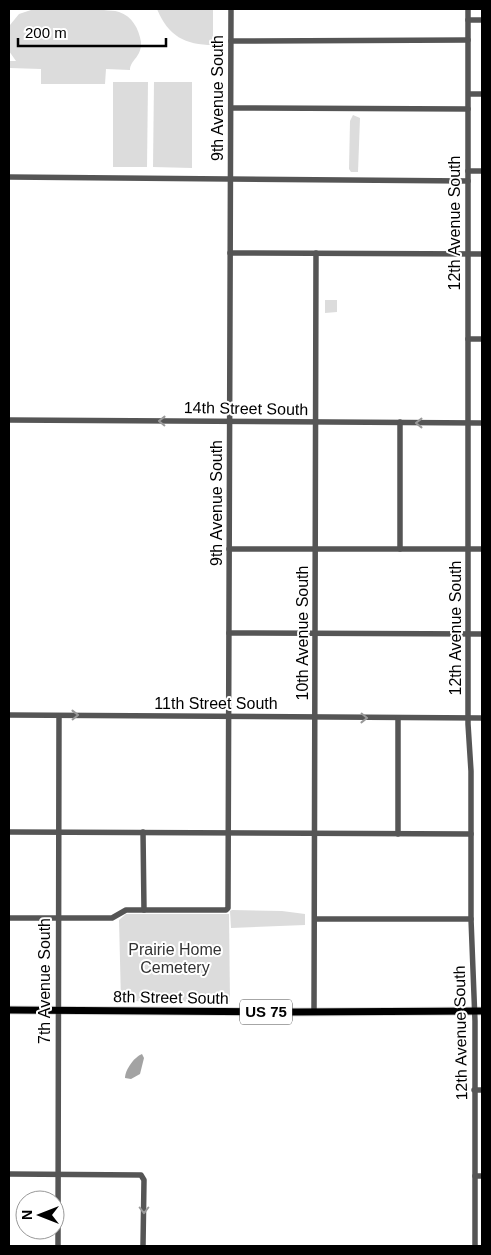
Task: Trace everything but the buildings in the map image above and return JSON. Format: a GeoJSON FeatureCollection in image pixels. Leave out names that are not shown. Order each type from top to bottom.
{"type":"FeatureCollection","features":[{"type":"Feature","properties":{"kind":"main road","name":"8th Street South"},"geometry":{"type":"LineString","coordinates":[[9,1010],[482,1011]]}},
{"type":"Feature","properties":{"kind":"street","name":"9th Avenue South"},"geometry":{"type":"LineString","coordinates":[[144,910],[226,910],[228,908],[231,9]]}},
{"type":"Feature","properties":{"kind":"street","name":"12th Avenue South"},"geometry":{"type":"LineString","coordinates":[[468,9],[468,718],[474,1011],[475,1246]]}},
{"type":"Feature","properties":{"kind":"street"},"geometry":{"type":"LineString","coordinates":[[468,20],[482,20]]}},
{"type":"Feature","properties":{"kind":"street"},"geometry":{"type":"LineString","coordinates":[[231,41],[468,40]]}},
{"type":"Feature","properties":{"kind":"street"},"geometry":{"type":"LineString","coordinates":[[468,94],[482,94]]}},
{"type":"Feature","properties":{"kind":"street"},"geometry":{"type":"LineString","coordinates":[[231,108],[468,109]]}},
{"type":"Feature","properties":{"kind":"street"},"geometry":{"type":"LineString","coordinates":[[468,171],[482,171]]}},
{"type":"Feature","properties":{"kind":"street"},"geometry":{"type":"LineString","coordinates":[[9,177],[468,180]]}},
{"type":"Feature","properties":{"kind":"street","name":"10th Avenue South"},"geometry":{"type":"LineString","coordinates":[[314,1012],[316,253]]}},
{"type":"Feature","properties":{"kind":"street"},"geometry":{"type":"LineString","coordinates":[[230,254],[482,254]]}},
{"type":"Feature","properties":{"kind":"street"},"geometry":{"type":"LineString","coordinates":[[468,339],[482,339]]}},
{"type":"Feature","properties":{"kind":"street","name":"14th Street South"},"geometry":{"type":"LineString","coordinates":[[9,420],[482,423]]}},
{"type":"Feature","properties":{"kind":"street"},"geometry":{"type":"LineString","coordinates":[[400,422],[400,550]]}},
{"type":"Feature","properties":{"kind":"street"},"geometry":{"type":"LineString","coordinates":[[230,549],[482,549]]}},
{"type":"Feature","properties":{"kind":"street"},"geometry":{"type":"LineString","coordinates":[[229,633],[316,635],[482,634]]}},
{"type":"Feature","properties":{"kind":"street","name":"11th Street South"},"geometry":{"type":"LineString","coordinates":[[9,715],[482,718]]}},
{"type":"Feature","properties":{"kind":"street","name":"7th Avenue South"},"geometry":{"type":"LineString","coordinates":[[58,1246],[59,716]]}},
{"type":"Feature","properties":{"kind":"street"},"geometry":{"type":"LineString","coordinates":[[398,718],[398,834]]}},
{"type":"Feature","properties":{"kind":"street"},"geometry":{"type":"LineString","coordinates":[[9,832],[471,834]]}},
{"type":"Feature","properties":{"kind":"street"},"geometry":{"type":"LineString","coordinates":[[9,918],[112,918],[126,910],[144,910],[143,832]]}},
{"type":"Feature","properties":{"kind":"street"},"geometry":{"type":"LineString","coordinates":[[315,919],[471,919]]}},
{"type":"Feature","properties":{"kind":"street"},"geometry":{"type":"LineString","coordinates":[[474,1090],[482,1090]]}},
{"type":"Feature","properties":{"kind":"street"},"geometry":{"type":"LineString","coordinates":[[9,1174],[141,1175],[144,1180],[144,1246]]}},
{"type":"Feature","properties":{"kind":"street"},"geometry":{"type":"LineString","coordinates":[[475,1176],[482,1176]]}},
{"type":"Feature","properties":{"kind":"green space"},"geometry":{"type":"Polygon","coordinates":[[[87,8],[119,12],[128,17],[137,28],[141,42],[140,51],[130,70],[106,69],[105,84],[41,84],[41,69],[10,68],[10,61],[16,61],[9,51],[10,25],[19,14],[34,9],[87,8]]]}},
{"type":"Feature","properties":{"kind":"green space"},"geometry":{"type":"Polygon","coordinates":[[[157,9],[213,9],[213,45],[194,43],[179,37],[166,26],[157,9]]]}},
{"type":"Feature","properties":{"kind":"green space"},"geometry":{"type":"Polygon","coordinates":[[[113,82],[148,82],[147,167],[113,167],[113,82]]]}},
{"type":"Feature","properties":{"kind":"green space"},"geometry":{"type":"Polygon","coordinates":[[[154,82],[192,82],[192,168],[153,167],[154,82]]]}},
{"type":"Feature","properties":{"kind":"green space"},"geometry":{"type":"Polygon","coordinates":[[[353,115],[360,118],[358,172],[351,172],[349,169],[350,121],[353,115]]]}},
{"type":"Feature","properties":{"kind":"green space"},"geometry":{"type":"Polygon","coordinates":[[[325,300],[337,300],[337,312],[325,313],[325,300]]]}},
{"type":"Feature","properties":{"kind":"green space"},"geometry":{"type":"Polygon","coordinates":[[[230,911],[282,911],[305,914],[305,925],[231,928],[230,911]]]}},
{"type":"Feature","properties":{"kind":"green space","name":"Prairie Home Cemetery"},"geometry":{"type":"Polygon","coordinates":[[[126,914],[229,914],[230,1002],[121,1001],[119,920],[126,914]]]}},
{"type":"Feature","properties":{"kind":"shaded area"},"geometry":{"type":"Polygon","coordinates":[[[142,1054],[144,1058],[140,1074],[131,1079],[125,1078],[130,1064],[142,1054]]]}}]}
